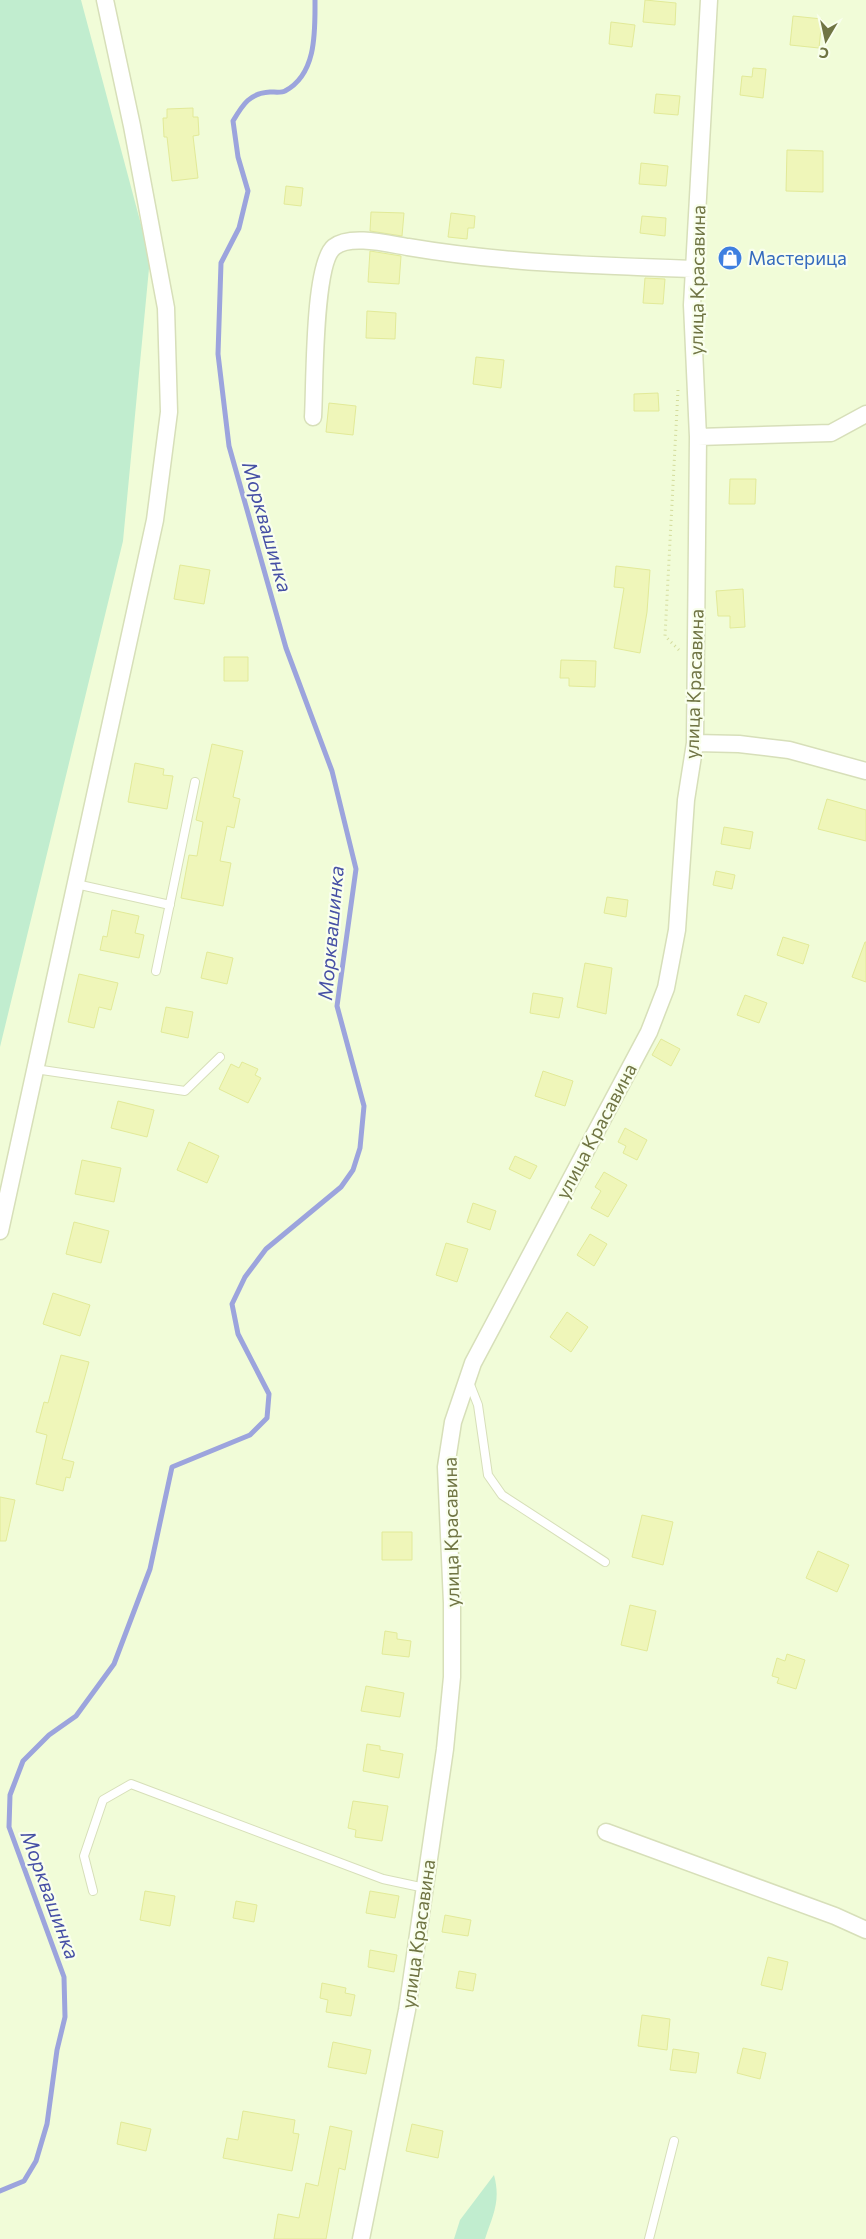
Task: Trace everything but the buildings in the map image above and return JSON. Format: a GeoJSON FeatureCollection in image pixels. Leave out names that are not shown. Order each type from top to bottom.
{"type":"FeatureCollection","features":[{"type":"Feature","properties":{"kind":"street"},"geometry":{"type":"LineString","coordinates":[[0,1231],[155,520],[169,412],[166,308],[132,126],[105,0]]}},
{"type":"Feature","properties":{"kind":"street","name":"улица Красавина"},"geometry":{"type":"LineString","coordinates":[[361,2239],[407,2010],[445,1749],[452,1678],[452,1603],[446,1467],[453,1422],[473,1363],[649,1032],[666,988],[676,930],[686,800],[695,743],[698,437],[692,305],[710,0]]}},
{"type":"Feature","properties":{"kind":"street"},"geometry":{"type":"LineString","coordinates":[[313,417],[320,290],[324,264],[334,247],[347,241],[369,241],[444,253],[606,266],[694,269]]}},
{"type":"Feature","properties":{"kind":"street"},"geometry":{"type":"LineString","coordinates":[[698,437],[831,433],[866,414]]}},
{"type":"Feature","properties":{"kind":"street"},"geometry":{"type":"LineString","coordinates":[[695,743],[739,744],[789,750],[866,771]]}},
{"type":"Feature","properties":{"kind":"street"},"geometry":{"type":"LineString","coordinates":[[606,1832],[835,1916],[866,1930]]}},
{"type":"Feature","properties":{"kind":"lane"},"geometry":{"type":"LineString","coordinates":[[156,971],[195,782]]}},
{"type":"Feature","properties":{"kind":"lane"},"geometry":{"type":"LineString","coordinates":[[76,884],[170,905]]}},
{"type":"Feature","properties":{"kind":"lane"},"geometry":{"type":"LineString","coordinates":[[35,1069],[185,1091],[220,1057]]}},
{"type":"Feature","properties":{"kind":"lane"},"geometry":{"type":"LineString","coordinates":[[468,1378],[478,1405],[488,1475],[502,1495],[605,1562]]}},
{"type":"Feature","properties":{"kind":"lane"},"geometry":{"type":"LineString","coordinates":[[93,1891],[84,1856],[103,1800],[131,1784],[383,1879],[425,1888]]}},
{"type":"Feature","properties":{"kind":"lane"},"geometry":{"type":"LineString","coordinates":[[649,2239],[674,2141]]}},
{"type":"Feature","properties":{"kind":"path"},"geometry":{"type":"LineString","coordinates":[[678,384],[665,636],[696,666]]}},
{"type":"Feature","properties":{"kind":"shaded area"},"geometry":{"type":"Polygon","coordinates":[[[0,0],[81,0],[150,258],[123,541],[0,1047],[0,0]]]}},
{"type":"Feature","properties":{"kind":"shaded area"},"geometry":{"type":"Polygon","coordinates":[[[57,0],[866,0],[866,2239],[0,2239],[0,934],[57,0]]]}},
{"type":"Feature","properties":{"kind":"shaded area"},"geometry":{"type":"Polygon","coordinates":[[[494,2175],[497,2193],[493,2215],[485,2239],[454,2239],[460,2220],[494,2175]]]}},
{"type":"Feature","properties":{"kind":"waterway","name":"Морквашинка"},"geometry":{"type":"LineString","coordinates":[[0,2191],[24,2181],[36,2161],[47,2124],[57,2050],[65,2017],[64,1977],[9,1827],[10,1795],[23,1761],[49,1735],[76,1716],[114,1664],[150,1569],[172,1467],[250,1435],[267,1418],[269,1394],[238,1334],[232,1304],[245,1277],[266,1249],[341,1187],[353,1170],[360,1148],[364,1106],[337,1006],[356,869],[332,771],[286,648],[229,446],[218,354],[221,263],[239,228],[248,191],[238,157],[233,121],[240,109],[252,97],[263,93],[284,92],[303,74],[309,63],[312,51],[315,0]]}},
{"type":"Feature","properties":{"kind":"place","name":"Мастерица"},"geometry":{"type":"Point","coordinates":[730,258]}}]}
